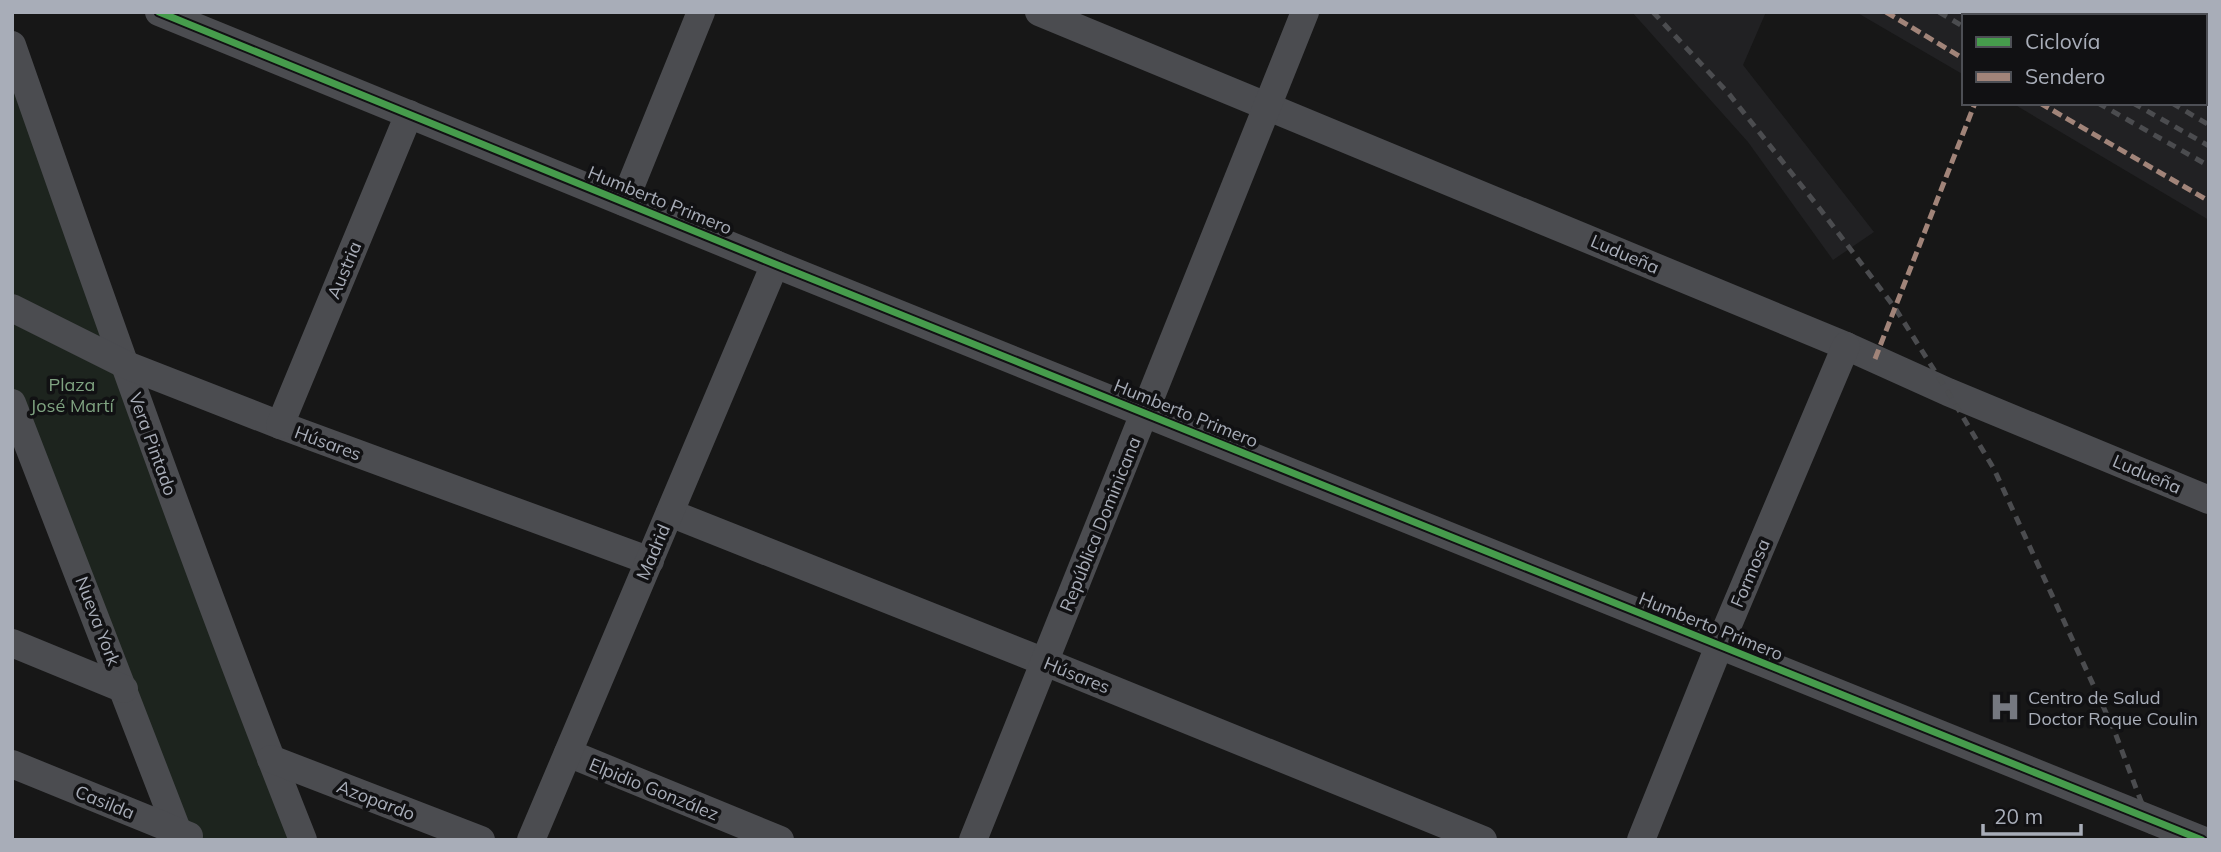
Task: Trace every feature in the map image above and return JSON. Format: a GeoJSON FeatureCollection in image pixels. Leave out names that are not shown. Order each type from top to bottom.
{"type":"FeatureCollection","features":[{"type":"Feature","properties":{"kind":"street","name":"Humberto Primero"},"geometry":{"type":"LineString","coordinates":[[159,12],[775,264],[2202,840]]}},
{"type":"Feature","properties":{"kind":"street"},"geometry":{"type":"LineString","coordinates":[[624,202],[701,12]]}},
{"type":"Feature","properties":{"kind":"street","name":"Ludueña"},"geometry":{"type":"LineString","coordinates":[[1039,12],[1846,346],[1948,392],[2209,500]]}},
{"type":"Feature","properties":{"kind":"street","name":"República Dominicana"},"geometry":{"type":"LineString","coordinates":[[974,840],[1305,12]]}},
{"type":"Feature","properties":{"kind":"street","name":"Vera Pintado"},"geometry":{"type":"LineString","coordinates":[[12,45],[124,364],[303,840]]}},
{"type":"Feature","properties":{"kind":"street","name":"Austria"},"geometry":{"type":"LineString","coordinates":[[280,425],[409,114]]}},
{"type":"Feature","properties":{"kind":"street","name":"Madrid"},"geometry":{"type":"LineString","coordinates":[[531,840],[775,264]]}},
{"type":"Feature","properties":{"kind":"street","name":"Húsares"},"geometry":{"type":"LineString","coordinates":[[12,308],[124,364],[280,425],[650,561]]}},
{"type":"Feature","properties":{"kind":"street","name":"Formosa"},"geometry":{"type":"LineString","coordinates":[[1641,840],[1718,646],[1846,346]]}},
{"type":"Feature","properties":{"kind":"street","name":"Nueva York"},"geometry":{"type":"LineString","coordinates":[[12,403],[124,689],[186,837]]}},
{"type":"Feature","properties":{"kind":"street","name":"Húsares"},"geometry":{"type":"LineString","coordinates":[[670,513],[1483,840]]}},
{"type":"Feature","properties":{"kind":"street"},"geometry":{"type":"LineString","coordinates":[[12,643],[124,689]]}},
{"type":"Feature","properties":{"kind":"street","name":"Elpidio González"},"geometry":{"type":"LineString","coordinates":[[568,753],[780,840]]}},
{"type":"Feature","properties":{"kind":"street","name":"Azopardo"},"geometry":{"type":"LineString","coordinates":[[271,759],[481,840]]}},
{"type":"Feature","properties":{"kind":"street","name":"Casilda"},"geometry":{"type":"LineString","coordinates":[[12,764],[186,837]]}},
{"type":"Feature","properties":{"kind":"shaded area"},"geometry":{"type":"Polygon","coordinates":[[[1632,12],[1766,12],[1743,65],[1874,232],[1833,260],[1748,142],[1632,12]]]}},
{"type":"Feature","properties":{"kind":"shaded area"},"geometry":{"type":"Polygon","coordinates":[[[1856,12],[2098,14],[1962,14],[1962,74],[1856,12]]]}},
{"type":"Feature","properties":{"kind":"shaded area"},"geometry":{"type":"Polygon","coordinates":[[[2207,83],[2209,84],[2209,220],[2015,105],[2207,105],[2207,83]]]}},
{"type":"Feature","properties":{"kind":"green space"},"geometry":{"type":"Polygon","coordinates":[[[2096,12],[2209,12],[2209,84],[2207,14],[2096,12]]]}},
{"type":"Feature","properties":{"kind":"green space","name":"Plaza José Martí"},"geometry":{"type":"Polygon","coordinates":[[[12,45],[303,840],[181,840],[12,403],[12,45]]]}},
{"type":"Feature","properties":{"kind":"railway"},"geometry":{"type":"LineString","coordinates":[[1653,12],[1729,94],[1820,209],[1895,308],[1948,392],[1994,469],[2114,730],[2153,840]]}},
{"type":"Feature","properties":{"kind":"railway"},"geometry":{"type":"LineString","coordinates":[[1939,12],[1962,26]]}},
{"type":"Feature","properties":{"kind":"railway"},"geometry":{"type":"LineString","coordinates":[[2102,105],[2209,166]]}},
{"type":"Feature","properties":{"kind":"railway"},"geometry":{"type":"LineString","coordinates":[[2137,105],[2209,146]]}},
{"type":"Feature","properties":{"kind":"railway"},"geometry":{"type":"LineString","coordinates":[[2175,105],[2209,125]]}},
{"type":"Feature","properties":{"kind":"marked path"},"geometry":{"type":"LineString","coordinates":[[1886,12],[1962,58]]}},
{"type":"Feature","properties":{"kind":"marked path"},"geometry":{"type":"LineString","coordinates":[[1875,359],[1974,105]]}},
{"type":"Feature","properties":{"kind":"marked path"},"geometry":{"type":"LineString","coordinates":[[2043,105],[2209,201]]}},
{"type":"Feature","properties":{"kind":"cycle path"},"geometry":{"type":"LineString","coordinates":[[159,12],[775,264],[2202,840]]}},
{"type":"Feature","properties":{"kind":"place","name":"Centro de Salud Doctor Roque Coulin"},"geometry":{"type":"Point","coordinates":[2005,707]}}]}
